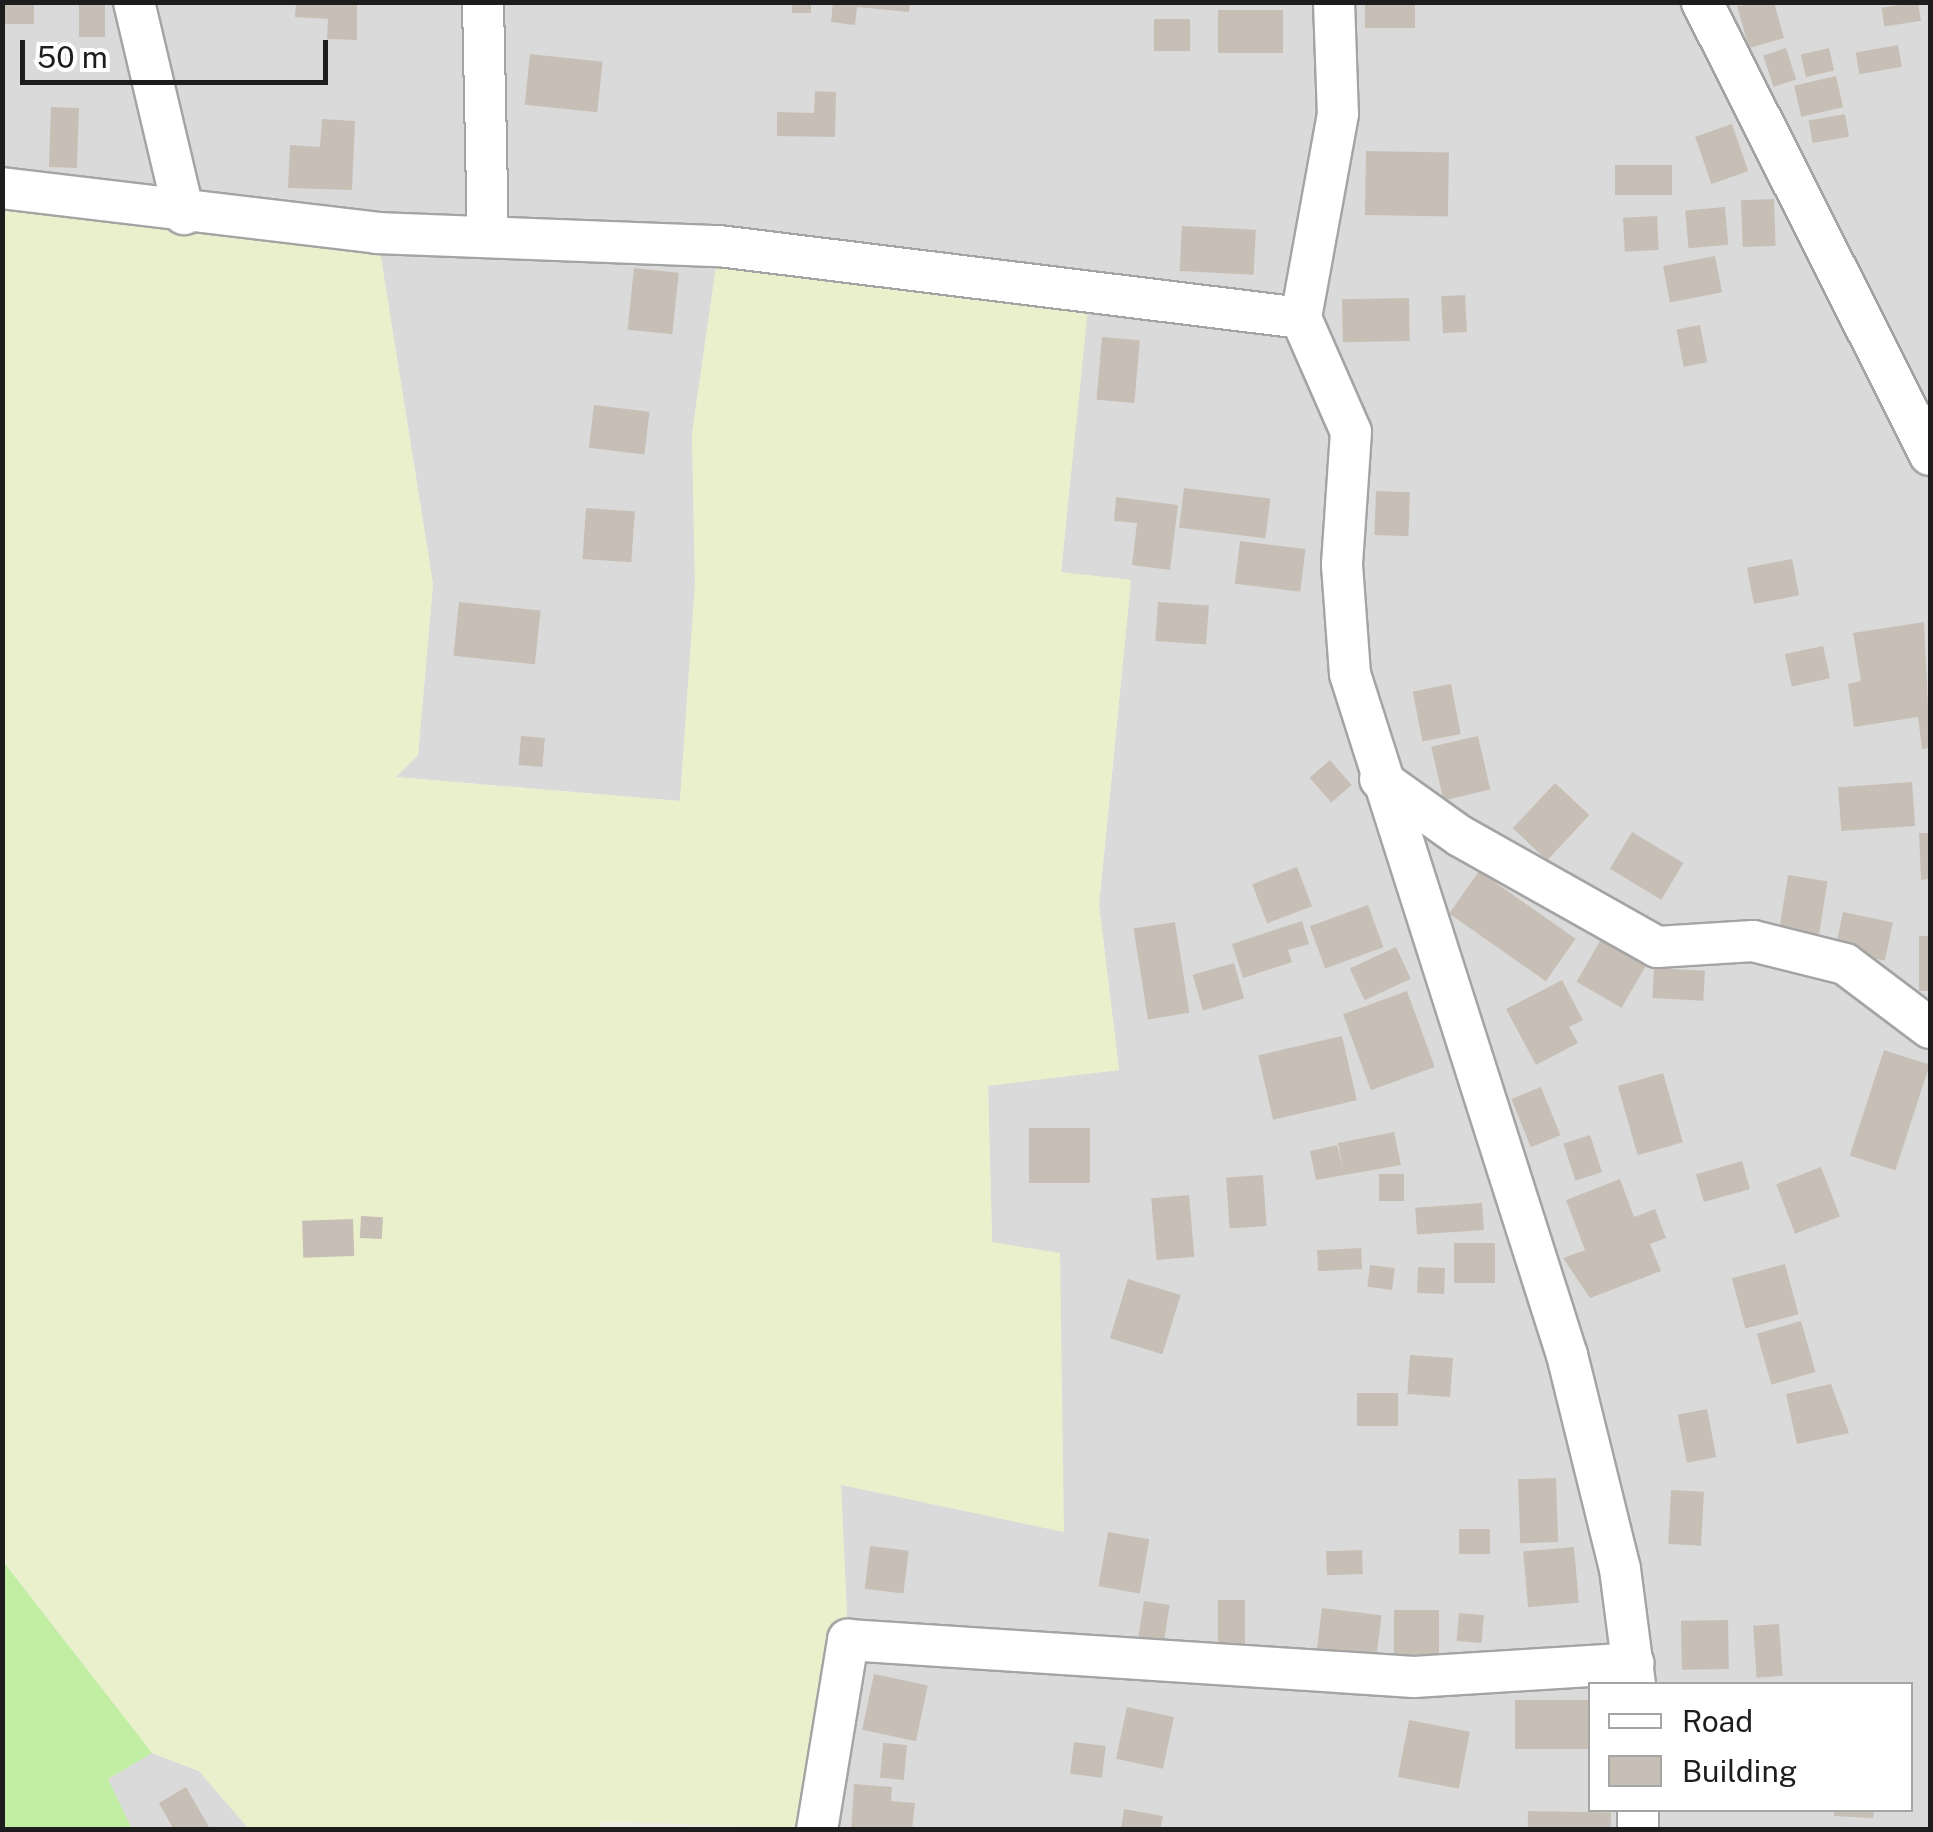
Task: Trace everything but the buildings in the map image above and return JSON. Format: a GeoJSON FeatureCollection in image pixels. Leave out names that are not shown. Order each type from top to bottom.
{"type":"FeatureCollection","features":[{"type":"Feature","properties":{"kind":"street"},"geometry":{"type":"LineString","coordinates":[[134,2],[184,214]]}},
{"type":"Feature","properties":{"kind":"street"},"geometry":{"type":"LineString","coordinates":[[483,2],[488,238]]}},
{"type":"Feature","properties":{"kind":"street"},"geometry":{"type":"LineString","coordinates":[[817,1830],[848,1640],[1414,1678],[1634,1674],[1566,1355],[1380,779],[1350,674],[1342,565],[1351,432],[1301,318],[1338,114],[1334,2]]}},
{"type":"Feature","properties":{"kind":"street"},"geometry":{"type":"LineString","coordinates":[[1702,2],[1930,455]]}},
{"type":"Feature","properties":{"kind":"street"},"geometry":{"type":"LineString","coordinates":[[2,188],[184,214],[488,238],[719,246],[1301,318]]}},
{"type":"Feature","properties":{"kind":"street"},"geometry":{"type":"LineString","coordinates":[[1380,779],[1460,836],[1657,947],[1753,941],[1846,964],[1930,1028]]}},
{"type":"Feature","properties":{"kind":"shaded area"},"geometry":{"type":"Polygon","coordinates":[[[3,3],[1930,3],[1930,1829],[817,1829],[848,1640],[841,1484],[1064,1532],[992,1242],[988,1085],[1119,1070],[1099,905],[1131,580],[1061,573],[1089,289],[719,247],[692,434],[695,584],[680,801],[395,777],[418,755],[433,584],[377,233],[3,188],[3,3]]]}},
{"type":"Feature","properties":{"kind":"shaded area"},"geometry":{"type":"Polygon","coordinates":[[[152,1753],[199,1771],[249,1829],[132,1829],[108,1779],[152,1753]]]}},
{"type":"Feature","properties":{"kind":"green space"},"geometry":{"type":"Polygon","coordinates":[[[3,188],[377,233],[433,584],[418,755],[396,777],[680,801],[695,584],[692,434],[719,246],[1090,289],[1061,572],[1131,580],[1099,905],[1119,1070],[988,1086],[992,1242],[1060,1253],[1064,1532],[841,1485],[848,1640],[817,1829],[601,1821],[599,1830],[249,1829],[199,1771],[152,1753],[3,1560],[3,188]]]}},
{"type":"Feature","properties":{"kind":"green space"},"geometry":{"type":"Polygon","coordinates":[[[2,1560],[152,1753],[108,1779],[132,1829],[3,1829],[2,1560]]]}}]}
